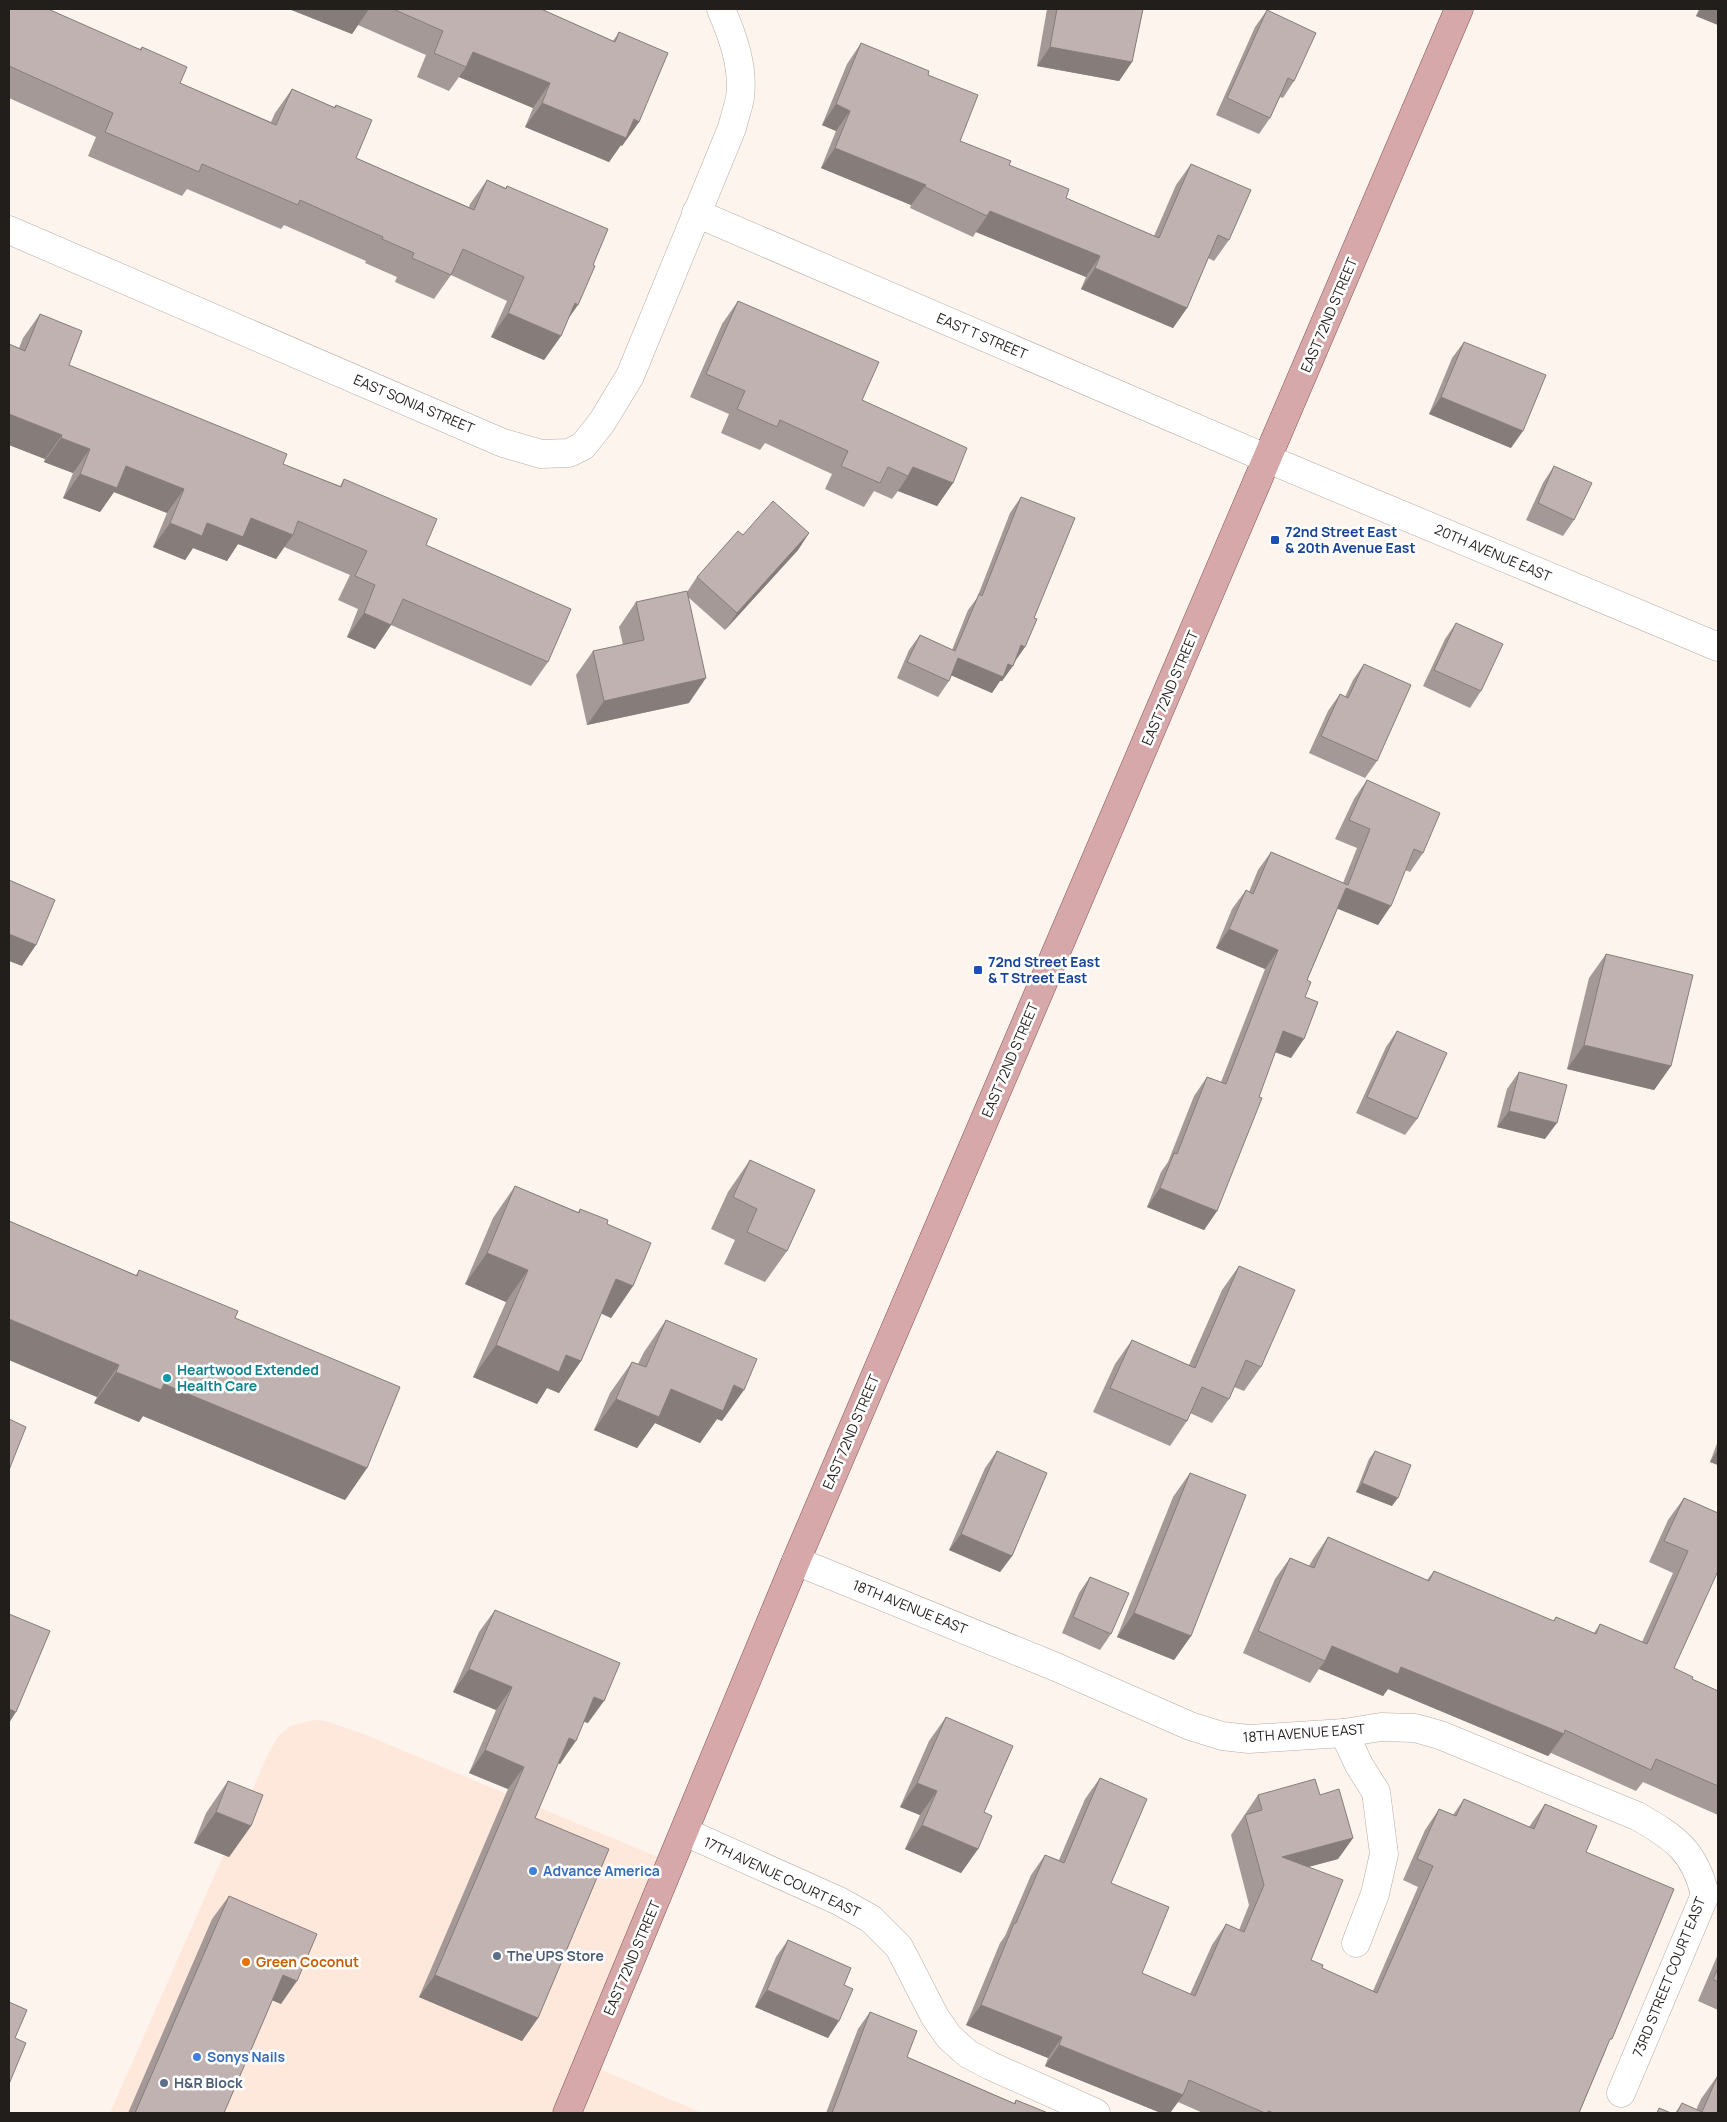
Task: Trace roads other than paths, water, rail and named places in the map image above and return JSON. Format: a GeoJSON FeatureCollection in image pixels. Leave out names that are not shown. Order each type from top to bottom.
{"type":"FeatureCollection","features":[{"type":"Feature","properties":{"kind":"main road","name":"EAST 72ND STREET"},"geometry":{"type":"LineString","coordinates":[[567,2113],[796,1561],[1459,9]]}},
{"type":"Feature","properties":{"kind":"street","name":"EAST SONIA STREET"},"geometry":{"type":"LineString","coordinates":[[9,230],[503,443],[541,454],[569,453],[583,446],[598,428],[630,376],[732,128],[740,98],[739,64],[732,35],[721,9]]}},
{"type":"Feature","properties":{"kind":"street","name":"EAST T STREET"},"geometry":{"type":"LineString","coordinates":[[696,213],[1268,458]]}},
{"type":"Feature","properties":{"kind":"street","name":"20TH AVENUE EAST"},"geometry":{"type":"LineString","coordinates":[[1268,458],[1718,647]]}},
{"type":"Feature","properties":{"kind":"street","name":"18TH AVENUE EAST"},"geometry":{"type":"LineString","coordinates":[[796,1561],[1056,1667],[1190,1726],[1222,1736],[1249,1739],[1344,1733],[1381,1727],[1415,1728],[1440,1735],[1637,1816],[1667,1834],[1686,1851],[1692,1861]]}},
{"type":"Feature","properties":{"kind":"street"},"geometry":{"type":"LineString","coordinates":[[1344,1733],[1359,1765],[1376,1792],[1384,1854],[1375,1894],[1356,1943]]}},
{"type":"Feature","properties":{"kind":"street","name":"17TH AVENUE COURT EAST"},"geometry":{"type":"LineString","coordinates":[[685,1832],[839,1901],[871,1919],[903,1953],[935,2017],[949,2037],[968,2054],[1096,2113]]}},
{"type":"Feature","properties":{"kind":"street","name":"73RD STREET COURT EAST"},"geometry":{"type":"LineString","coordinates":[[1621,2093],[1705,1895],[1700,1876],[1692,1861]]}},
{"type":"Feature","properties":{"kind":"place","name":"72nd Street East & 20th Avenue East"},"geometry":{"type":"Point","coordinates":[1275,540]}},
{"type":"Feature","properties":{"kind":"place","name":"72nd Street East & T Street East"},"geometry":{"type":"Point","coordinates":[978,970]}},
{"type":"Feature","properties":{"kind":"place","name":"Heartwood Extended Health Care"},"geometry":{"type":"Point","coordinates":[167,1378]}},
{"type":"Feature","properties":{"kind":"place","name":"Advance America"},"geometry":{"type":"Point","coordinates":[533,1871]}},
{"type":"Feature","properties":{"kind":"place","name":"The UPS Store"},"geometry":{"type":"Point","coordinates":[497,1956]}},
{"type":"Feature","properties":{"kind":"place","name":"Green Coconut"},"geometry":{"type":"Point","coordinates":[246,1962]}},
{"type":"Feature","properties":{"kind":"place","name":"Sonys Nails"},"geometry":{"type":"Point","coordinates":[197,2057]}},
{"type":"Feature","properties":{"kind":"place","name":"H&R Block"},"geometry":{"type":"Point","coordinates":[164,2083]}}]}
